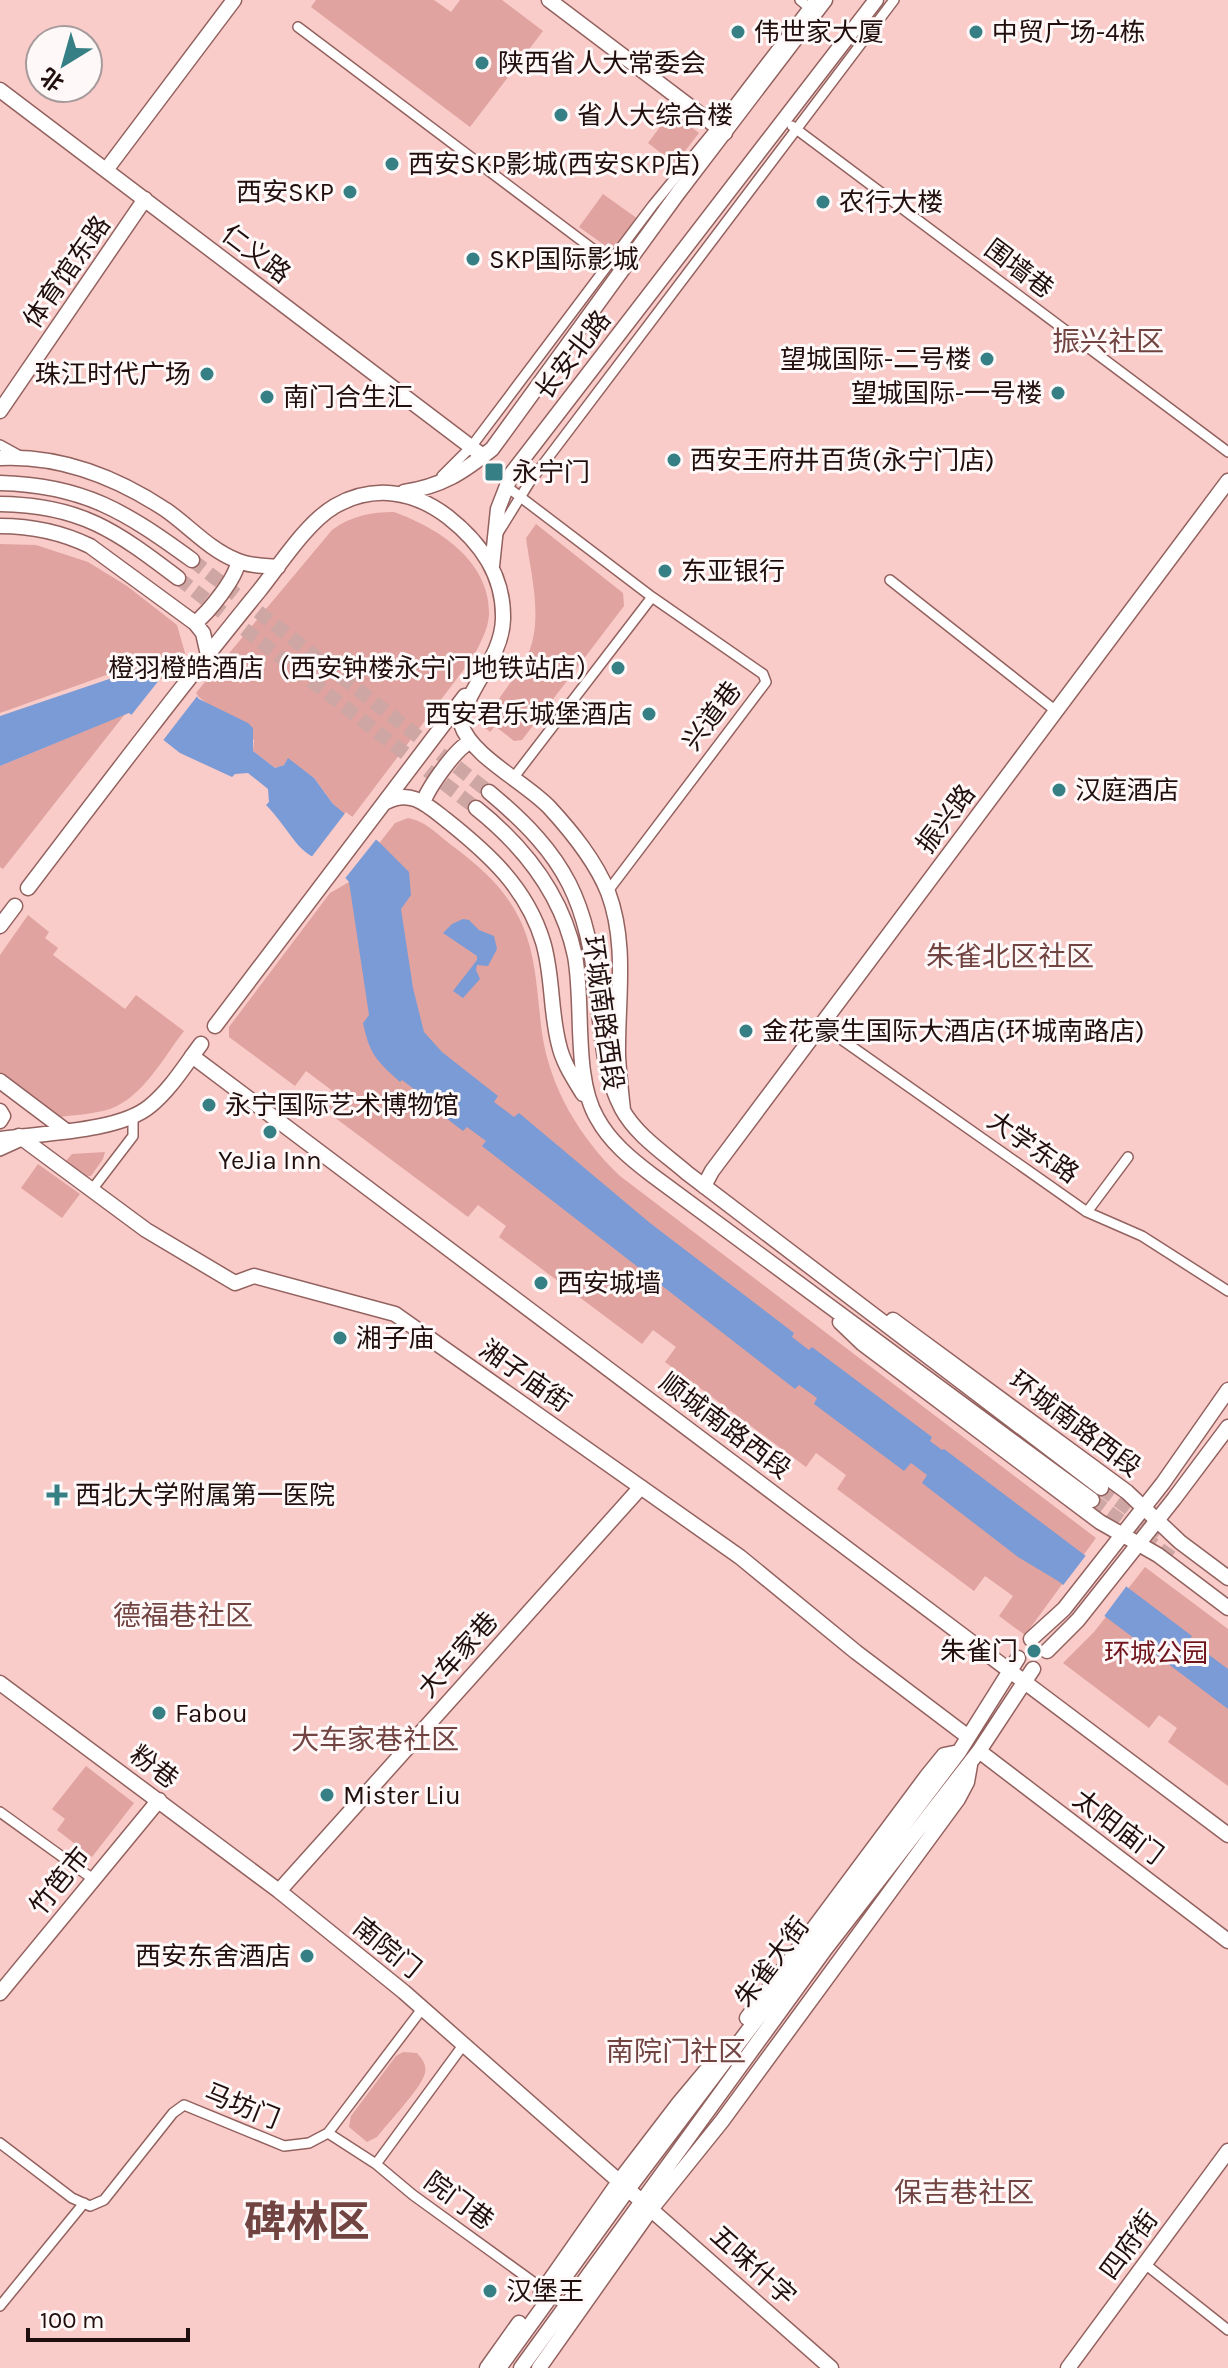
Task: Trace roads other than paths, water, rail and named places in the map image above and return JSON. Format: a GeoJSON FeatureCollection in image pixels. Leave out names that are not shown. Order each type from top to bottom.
{"type":"FeatureCollection","features":[{"type":"Feature","properties":{"kind":"main road"},"geometry":{"type":"LineString","coordinates":[[106,170],[234,0]]}},
{"type":"Feature","properties":{"kind":"main road"},"geometry":{"type":"LineString","coordinates":[[549,0],[721,130]]}},
{"type":"Feature","properties":{"kind":"main road","name":"长安北路"},"geometry":{"type":"LineString","coordinates":[[28,888],[313,524],[333,507],[354,497],[416,490],[452,479],[477,452],[492,449],[809,5],[825,0]]}},
{"type":"Feature","properties":{"kind":"main road","name":"长安北路"},"geometry":{"type":"LineString","coordinates":[[492,566],[498,509],[506,486],[521,462],[791,125],[876,0]]}},
{"type":"Feature","properties":{"kind":"main road","name":"仁义路"},"geometry":{"type":"LineString","coordinates":[[0,90],[477,452]]}},
{"type":"Feature","properties":{"kind":"main road","name":"体育馆东路"},"geometry":{"type":"LineString","coordinates":[[0,411],[145,199]]}},
{"type":"Feature","properties":{"kind":"main road"},"geometry":{"type":"LineString","coordinates":[[0,458],[68,464],[120,483],[169,512],[238,562],[278,567]]}},
{"type":"Feature","properties":{"kind":"main road","name":"振兴路"},"geometry":{"type":"LineString","coordinates":[[704,1186],[712,1171],[1228,481]]}},
{"type":"Feature","properties":{"kind":"main road"},"geometry":{"type":"LineString","coordinates":[[0,483],[44,486],[93,499],[142,524],[192,560]]}},
{"type":"Feature","properties":{"kind":"main road"},"geometry":{"type":"LineString","coordinates":[[400,492],[427,503],[479,546],[500,583],[503,623],[499,646],[463,714],[461,724],[470,742],[546,804],[565,825],[583,848],[608,891],[620,953],[618,1056],[623,1110]]}},
{"type":"Feature","properties":{"kind":"main road"},"geometry":{"type":"LineString","coordinates":[[0,504],[45,506],[95,522],[124,537],[178,578]]}},
{"type":"Feature","properties":{"kind":"main road"},"geometry":{"type":"LineString","coordinates":[[0,526],[35,527],[81,542],[111,559],[195,623],[203,633],[208,655]]}},
{"type":"Feature","properties":{"kind":"main road"},"geometry":{"type":"LineString","coordinates":[[195,623],[237,570],[238,562]]}},
{"type":"Feature","properties":{"kind":"main road"},"geometry":{"type":"LineString","coordinates":[[215,1026],[484,671]]}},
{"type":"Feature","properties":{"kind":"main road"},"geometry":{"type":"LineString","coordinates":[[423,803],[447,766],[464,744],[470,742]]}},
{"type":"Feature","properties":{"kind":"main road","name":"环城南路西段"},"geometry":{"type":"LineString","coordinates":[[476,808],[500,827],[543,877],[568,930],[575,959],[585,1079],[596,1117],[612,1139],[652,1175],[1096,1494],[652,1144],[623,1110],[605,1064],[593,957],[581,906],[552,855],[529,828],[489,792]]}},
{"type":"Feature","properties":{"kind":"main road"},"geometry":{"type":"LineString","coordinates":[[382,804],[397,796],[423,803],[483,850],[523,896],[543,943],[559,1046],[596,1117]]}},
{"type":"Feature","properties":{"kind":"main road"},"geometry":{"type":"LineString","coordinates":[[1,922],[15,906]]}},
{"type":"Feature","properties":{"kind":"main road"},"geometry":{"type":"LineString","coordinates":[[0,1139],[107,1126],[133,1117],[148,1108],[165,1091],[201,1044]]}},
{"type":"Feature","properties":{"kind":"main road","name":"顺城南路西段"},"geometry":{"type":"LineString","coordinates":[[192,1056],[1014,1663],[1228,1835]]}},
{"type":"Feature","properties":{"kind":"main road"},"geometry":{"type":"LineString","coordinates":[[0,1081],[58,1131]]}},
{"type":"Feature","properties":{"kind":"main road"},"geometry":{"type":"LineString","coordinates":[[0,1111],[3,1116],[0,1121]]}},
{"type":"Feature","properties":{"kind":"main road","name":"湘子庙街"},"geometry":{"type":"LineString","coordinates":[[21,1138],[146,1230],[235,1283],[254,1276],[395,1314],[740,1557],[856,1652],[967,1736]]}},
{"type":"Feature","properties":{"kind":"main road","name":"环城南路西段"},"geometry":{"type":"LineString","coordinates":[[807,1264],[930,1345],[1127,1492],[1180,1542],[1228,1578]]}},
{"type":"Feature","properties":{"kind":"main road","name":"环城南路西段"},"geometry":{"type":"LineString","coordinates":[[816,1295],[863,1344],[1121,1535],[1158,1555],[1228,1608]]}},
{"type":"Feature","properties":{"kind":"main road"},"geometry":{"type":"LineString","coordinates":[[1031,1639],[1064,1609],[1143,1508],[1228,1390]]}},
{"type":"Feature","properties":{"kind":"main road"},"geometry":{"type":"LineString","coordinates":[[1047,1651],[1078,1620],[1228,1427]]}},
{"type":"Feature","properties":{"kind":"main road","name":"大车家巷"},"geometry":{"type":"LineString","coordinates":[[279,1891],[641,1487]]}},
{"type":"Feature","properties":{"kind":"main road","name":"朱雀大街"},"geometry":{"type":"LineString","coordinates":[[499,2368],[548,2292],[625,2184],[969,1754],[967,1736],[1014,1663]]}},
{"type":"Feature","properties":{"kind":"main road","name":"朱雀大街"},"geometry":{"type":"LineString","coordinates":[[521,2368],[565,2305],[648,2204],[826,1948],[1029,1675]]}},
{"type":"Feature","properties":{"kind":"main road","name":"粉巷"},"geometry":{"type":"LineString","coordinates":[[0,1683],[279,1891]]}},
{"type":"Feature","properties":{"kind":"main road","name":"太阳庙门"},"geometry":{"type":"LineString","coordinates":[[969,1754],[1228,1941]]}},
{"type":"Feature","properties":{"kind":"main road","name":"竹笆市"},"geometry":{"type":"LineString","coordinates":[[0,1993],[159,1800]]}},
{"type":"Feature","properties":{"kind":"main road","name":"南院门"},"geometry":{"type":"LineString","coordinates":[[279,1891],[464,2044],[648,2204]]}},
{"type":"Feature","properties":{"kind":"main road","name":"四府街"},"geometry":{"type":"LineString","coordinates":[[1068,2368],[1228,2151]]}},
{"type":"Feature","properties":{"kind":"main road"},"geometry":{"type":"LineString","coordinates":[[539,2368],[648,2204]]}},
{"type":"Feature","properties":{"kind":"main road","name":"五味什字"},"geometry":{"type":"LineString","coordinates":[[648,2204],[831,2368]]}},
{"type":"Feature","properties":{"kind":"main road"},"geometry":{"type":"LineString","coordinates":[[487,2368],[548,2292]]}},
{"type":"Feature","properties":{"kind":"street"},"geometry":{"type":"LineString","coordinates":[[493,548],[499,532],[521,497],[791,125],[894,0]]}},
{"type":"Feature","properties":{"kind":"street"},"geometry":{"type":"LineString","coordinates":[[298,27],[610,262]]}},
{"type":"Feature","properties":{"kind":"street","name":"围墙巷"},"geometry":{"type":"LineString","coordinates":[[791,125],[1228,452]]}},
{"type":"Feature","properties":{"kind":"street"},"geometry":{"type":"LineString","coordinates":[[477,452],[610,262],[721,130]]}},
{"type":"Feature","properties":{"kind":"street"},"geometry":{"type":"LineString","coordinates":[[0,445],[27,458]]}},
{"type":"Feature","properties":{"kind":"street","name":"兴道巷"},"geometry":{"type":"LineString","coordinates":[[506,486],[652,597],[763,674],[766,682],[608,891]]}},
{"type":"Feature","properties":{"kind":"street"},"geometry":{"type":"LineString","coordinates":[[890,580],[1056,711]]}},
{"type":"Feature","properties":{"kind":"street"},"geometry":{"type":"LineString","coordinates":[[514,777],[652,597]]}},
{"type":"Feature","properties":{"kind":"street","name":"大学东路"},"geometry":{"type":"LineString","coordinates":[[821,1025],[1087,1212],[1142,1236],[1228,1291]]}},
{"type":"Feature","properties":{"kind":"street"},"geometry":{"type":"LineString","coordinates":[[91,1191],[133,1136],[133,1117]]}},
{"type":"Feature","properties":{"kind":"street"},"geometry":{"type":"LineString","coordinates":[[0,1151],[21,1138]]}},
{"type":"Feature","properties":{"kind":"street"},"geometry":{"type":"LineString","coordinates":[[1087,1212],[1128,1157]]}},
{"type":"Feature","properties":{"kind":"street"},"geometry":{"type":"LineString","coordinates":[[0,1812],[93,1879]]}},
{"type":"Feature","properties":{"kind":"street"},"geometry":{"type":"LineString","coordinates":[[328,2133],[422,2009]]}},
{"type":"Feature","properties":{"kind":"street"},"geometry":{"type":"LineString","coordinates":[[376,2164],[464,2044]]}},
{"type":"Feature","properties":{"kind":"street","name":"马坊门"},"geometry":{"type":"LineString","coordinates":[[84,2203],[90,2206],[104,2200],[173,2113],[184,2105],[284,2146],[309,2143],[328,2133]]}},
{"type":"Feature","properties":{"kind":"street","name":"院门巷"},"geometry":{"type":"LineString","coordinates":[[328,2133],[376,2164],[413,2195],[565,2305]]}},
{"type":"Feature","properties":{"kind":"street"},"geometry":{"type":"LineString","coordinates":[[0,2143],[72,2198],[84,2203],[0,2306]]}},
{"type":"Feature","properties":{"kind":"street"},"geometry":{"type":"LineString","coordinates":[[1145,2264],[1228,2330]]}},
{"type":"Feature","properties":{"kind":"water"},"geometry":{"type":"Polygon","coordinates":[[[139,674],[195,694],[199,699],[248,723],[253,728],[253,751],[275,768],[284,765],[288,758],[314,778],[333,804],[409,872],[411,895],[401,909],[413,988],[424,1032],[442,1052],[498,1096],[494,1102],[514,1117],[519,1113],[650,1223],[794,1333],[792,1337],[809,1350],[812,1347],[932,1437],[930,1441],[1192,1636],[1189,1640],[1228,1669],[1228,1709],[1058,1581],[1018,1557],[922,1483],[927,1475],[911,1463],[904,1471],[814,1404],[817,1398],[799,1385],[795,1389],[482,1146],[486,1141],[467,1127],[463,1131],[433,1108],[435,1105],[402,1080],[400,1082],[380,1062],[368,1043],[363,1023],[369,1015],[349,882],[338,871],[298,845],[266,805],[269,802],[268,789],[248,773],[232,777],[180,753],[129,713],[0,766],[0,716],[118,676],[139,674]]]}},
{"type":"Feature","properties":{"kind":"water"},"geometry":{"type":"Polygon","coordinates":[[[463,919],[494,936],[497,949],[488,966],[477,965],[480,979],[463,998],[453,991],[477,956],[443,933],[463,919]]]}},
{"type":"Feature","properties":{"kind":"tunnel"},"geometry":{"type":"LineString","coordinates":[[192,560],[489,792]]}},
{"type":"Feature","properties":{"kind":"tunnel"},"geometry":{"type":"LineString","coordinates":[[178,578],[476,808]]}},
{"type":"Feature","properties":{"kind":"tunnel"},"geometry":{"type":"LineString","coordinates":[[1101,1488],[1161,1532]]}},
{"type":"Feature","properties":{"kind":"tunnel"},"geometry":{"type":"LineString","coordinates":[[1092,1500],[1172,1558]]}},
{"type":"Feature","properties":{"kind":"place","name":"伟世家大厦"},"geometry":{"type":"Point","coordinates":[738,32]}},
{"type":"Feature","properties":{"kind":"place","name":"中贸广场-4栋"},"geometry":{"type":"Point","coordinates":[976,32]}},
{"type":"Feature","properties":{"kind":"place","name":"陕西省人大常委会"},"geometry":{"type":"Point","coordinates":[482,63]}},
{"type":"Feature","properties":{"kind":"place","name":"省人大综合楼"},"geometry":{"type":"Point","coordinates":[561,115]}},
{"type":"Feature","properties":{"kind":"place","name":"西安SKP影城(西安SKP店)"},"geometry":{"type":"Point","coordinates":[392,164]}},
{"type":"Feature","properties":{"kind":"place","name":"西安SKP"},"geometry":{"type":"Point","coordinates":[350,192]}},
{"type":"Feature","properties":{"kind":"place","name":"农行大楼"},"geometry":{"type":"Point","coordinates":[823,202]}},
{"type":"Feature","properties":{"kind":"place","name":"SKP国际影城"},"geometry":{"type":"Point","coordinates":[473,259]}},
{"type":"Feature","properties":{"kind":"place","name":"望城国际-二号楼"},"geometry":{"type":"Point","coordinates":[987,359]}},
{"type":"Feature","properties":{"kind":"place","name":"珠江时代广场"},"geometry":{"type":"Point","coordinates":[207,374]}},
{"type":"Feature","properties":{"kind":"place","name":"望城国际-一号楼"},"geometry":{"type":"Point","coordinates":[1058,393]}},
{"type":"Feature","properties":{"kind":"place","name":"南门合生汇"},"geometry":{"type":"Point","coordinates":[267,397]}},
{"type":"Feature","properties":{"kind":"place","name":"西安王府井百货(永宁门店)"},"geometry":{"type":"Point","coordinates":[674,460]}},
{"type":"Feature","properties":{"kind":"place","name":"永宁门"},"geometry":{"type":"Point","coordinates":[494,472]}},
{"type":"Feature","properties":{"kind":"place","name":"东亚银行"},"geometry":{"type":"Point","coordinates":[665,571]}},
{"type":"Feature","properties":{"kind":"place","name":"橙羽橙皓酒店（西安钟楼永宁门地铁站店）"},"geometry":{"type":"Point","coordinates":[618,668]}},
{"type":"Feature","properties":{"kind":"place","name":"西安君乐城堡酒店"},"geometry":{"type":"Point","coordinates":[649,714]}},
{"type":"Feature","properties":{"kind":"place","name":"汉庭酒店"},"geometry":{"type":"Point","coordinates":[1059,790]}},
{"type":"Feature","properties":{"kind":"place","name":"金花豪生国际大酒店(环城南路店)"},"geometry":{"type":"Point","coordinates":[746,1031]}},
{"type":"Feature","properties":{"kind":"place","name":"永宁国际艺术博物馆"},"geometry":{"type":"Point","coordinates":[209,1105]}},
{"type":"Feature","properties":{"kind":"place","name":"YeJia Inn"},"geometry":{"type":"Point","coordinates":[270,1132]}},
{"type":"Feature","properties":{"kind":"place","name":"西安城墙"},"geometry":{"type":"Point","coordinates":[541,1283]}},
{"type":"Feature","properties":{"kind":"place","name":"湘子庙"},"geometry":{"type":"Point","coordinates":[340,1338]}},
{"type":"Feature","properties":{"kind":"place","name":"西北大学附属第一医院"},"geometry":{"type":"Point","coordinates":[57,1495]}},
{"type":"Feature","properties":{"kind":"place","name":"朱雀门"},"geometry":{"type":"Point","coordinates":[1034,1651]}},
{"type":"Feature","properties":{"kind":"place","name":"Fabou"},"geometry":{"type":"Point","coordinates":[159,1713]}},
{"type":"Feature","properties":{"kind":"place","name":"Mister Liu"},"geometry":{"type":"Point","coordinates":[327,1795]}},
{"type":"Feature","properties":{"kind":"place","name":"西安东舍酒店"},"geometry":{"type":"Point","coordinates":[307,1956]}},
{"type":"Feature","properties":{"kind":"place","name":"汉堡王"},"geometry":{"type":"Point","coordinates":[490,2291]}},
{"type":"Feature","properties":{"kind":"district","name":"振兴社区"},"geometry":{"type":"Point","coordinates":[1108,341]}},
{"type":"Feature","properties":{"kind":"district","name":"朱雀北区社区"},"geometry":{"type":"Point","coordinates":[1010,956]}},
{"type":"Feature","properties":{"kind":"district","name":"德福巷社区"},"geometry":{"type":"Point","coordinates":[183,1615]}},
{"type":"Feature","properties":{"kind":"district","name":"大车家巷社区"},"geometry":{"type":"Point","coordinates":[375,1739]}},
{"type":"Feature","properties":{"kind":"district","name":"南院门社区"},"geometry":{"type":"Point","coordinates":[676,2051]}},
{"type":"Feature","properties":{"kind":"district","name":"保吉巷社区"},"geometry":{"type":"Point","coordinates":[964,2192]}},
{"type":"Feature","properties":{"kind":"district","name":"碑林区"},"geometry":{"type":"Point","coordinates":[307,2222]}},
{"type":"Feature","properties":{"kind":"park label","name":"环城公园"},"geometry":{"type":"Point","coordinates":[1156,1653]}}]}
